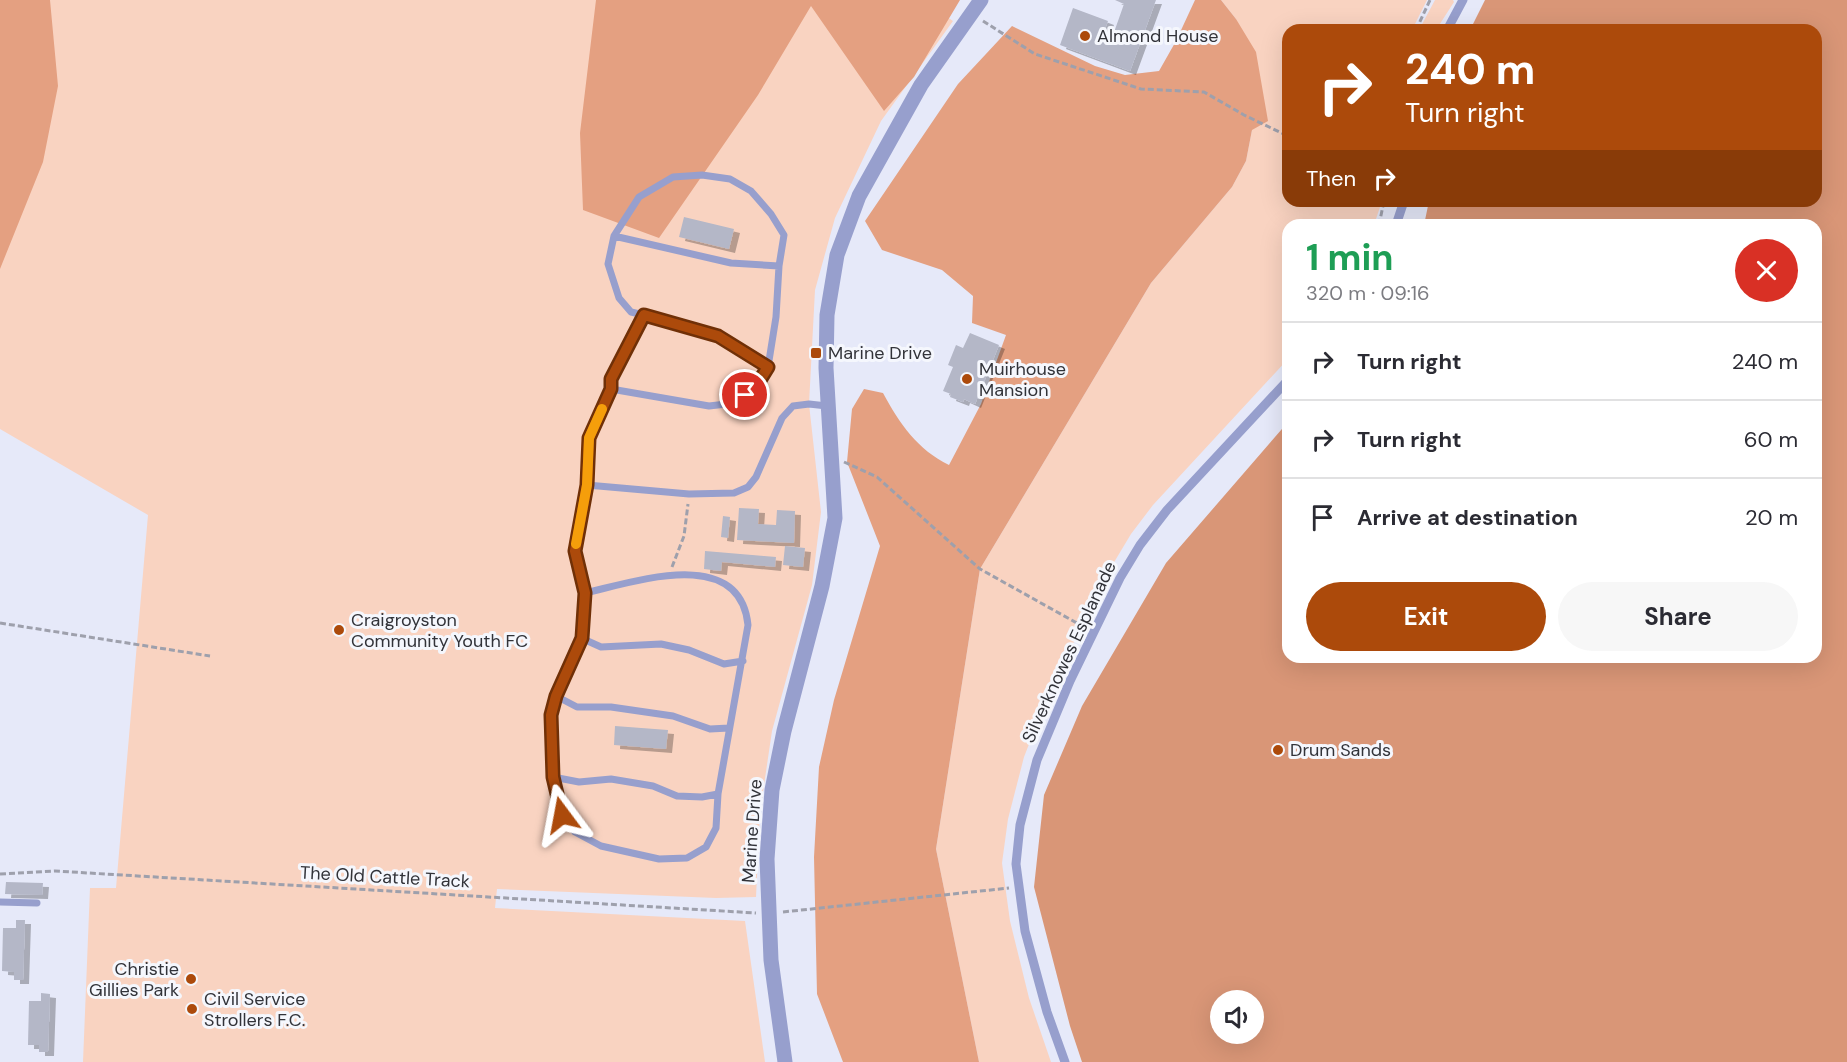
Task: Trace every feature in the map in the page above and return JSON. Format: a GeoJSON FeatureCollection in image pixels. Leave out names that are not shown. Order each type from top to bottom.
{"type":"FeatureCollection","features":[{"type":"Feature","properties":{"kind":"street","name":"Marine Drive"},"geometry":{"type":"LineString","coordinates":[[785,1062],[771,960],[767,859],[772,790],[787,721],[822,586],[835,518],[827,406],[827,315],[837,255],[859,196],[921,85],[981,0]]}},
{"type":"Feature","properties":{"kind":"street"},"geometry":{"type":"LineString","coordinates":[[1450,24],[1463,0]]}},
{"type":"Feature","properties":{"kind":"street","name":"Silverknowes Esplanade"},"geometry":{"type":"LineString","coordinates":[[1065,1062],[1047,1012],[1025,931],[1016,864],[1020,825],[1036,760],[1094,631],[1120,578],[1140,545],[1167,510],[1282,386]]}},
{"type":"Feature","properties":{"kind":"lane"},"geometry":{"type":"LineString","coordinates":[[611,389],[709,406],[735,403],[755,388],[768,367],[776,317],[779,266],[784,235],[771,214],[751,191],[730,179],[702,175],[673,177],[639,197],[614,236],[608,264],[619,298],[631,312],[718,336],[768,367]]}},
{"type":"Feature","properties":{"kind":"lane"},"geometry":{"type":"LineString","coordinates":[[614,236],[731,263],[779,266]]}},
{"type":"Feature","properties":{"kind":"lane"},"geometry":{"type":"LineString","coordinates":[[585,593],[669,574],[712,577],[730,587],[747,609],[748,625],[743,661],[718,794],[716,828],[706,847],[687,858],[659,859],[601,846],[575,832],[562,815],[553,777],[551,715],[556,696],[582,638],[585,593],[575,551],[587,485],[589,438],[611,389],[611,379],[644,315]]}},
{"type":"Feature","properties":{"kind":"lane"},"geometry":{"type":"LineString","coordinates":[[587,485],[689,494],[734,493],[748,487],[756,477],[782,418],[793,406],[809,404],[827,406]]}},
{"type":"Feature","properties":{"kind":"lane"},"geometry":{"type":"LineString","coordinates":[[582,638],[601,647],[662,644],[724,664],[743,661]]}},
{"type":"Feature","properties":{"kind":"lane"},"geometry":{"type":"LineString","coordinates":[[556,696],[577,707],[610,707],[662,714],[710,729],[729,728]]}},
{"type":"Feature","properties":{"kind":"lane"},"geometry":{"type":"LineString","coordinates":[[553,777],[579,782],[610,779],[653,786],[677,796],[702,797],[718,794]]}},
{"type":"Feature","properties":{"kind":"lane"},"geometry":{"type":"LineString","coordinates":[[0,902],[37,903]]}},
{"type":"Feature","properties":{"kind":"path"},"geometry":{"type":"LineString","coordinates":[[1419,24],[1430,0]]}},
{"type":"Feature","properties":{"kind":"path"},"geometry":{"type":"LineString","coordinates":[[971,14],[1035,54],[1141,89],[1204,92],[1282,133]]}},
{"type":"Feature","properties":{"kind":"path"},"geometry":{"type":"LineString","coordinates":[[832,456],[877,477],[980,569],[1094,631]]}},
{"type":"Feature","properties":{"kind":"path"},"geometry":{"type":"LineString","coordinates":[[669,574],[684,536],[689,494]]}},
{"type":"Feature","properties":{"kind":"path"},"geometry":{"type":"LineString","coordinates":[[0,623],[210,656]]}},
{"type":"Feature","properties":{"kind":"path","name":"The Old Cattle Track"},"geometry":{"type":"LineString","coordinates":[[0,874],[55,871],[768,914],[1019,887]]}},
{"type":"Feature","properties":{"kind":"shaded area"},"geometry":{"type":"Polygon","coordinates":[[[0,0],[922,0],[953,21],[881,121],[835,218],[815,290],[809,404],[821,512],[812,585],[772,731],[760,812],[756,897],[716,898],[497,889],[495,908],[745,921],[765,1062],[83,1062],[90,888],[116,888],[148,515],[0,429],[0,0]]]}},
{"type":"Feature","properties":{"kind":"shaded area"},"geometry":{"type":"Polygon","coordinates":[[[0,0],[50,0],[58,86],[43,162],[0,269],[0,0]]]}},
{"type":"Feature","properties":{"kind":"shaded area"},"geometry":{"type":"Polygon","coordinates":[[[596,0],[960,0],[914,77],[884,111],[811,6],[758,95],[659,238],[583,210],[580,133],[596,0]]]}},
{"type":"Feature","properties":{"kind":"shaded area"},"geometry":{"type":"Polygon","coordinates":[[[1195,0],[1221,0],[1236,19],[1256,52],[1268,121],[1252,130],[1246,161],[1232,187],[1151,283],[980,569],[936,849],[979,1062],[843,1062],[817,994],[814,857],[819,767],[834,700],[880,546],[847,462],[852,409],[864,389],[883,393],[910,435],[928,452],[949,465],[981,404],[1006,335],[972,323],[973,296],[942,270],[882,250],[865,221],[958,84],[1012,26],[1095,66],[1125,75],[1159,71],[1195,0]]]}},
{"type":"Feature","properties":{"kind":"shaded area"},"geometry":{"type":"Polygon","coordinates":[[[1221,0],[1427,0],[1415,24],[1282,24],[1282,207],[1380,207],[1376,219],[1282,219],[1282,365],[1153,505],[1131,534],[1104,579],[1047,698],[1024,757],[1008,819],[1002,863],[1010,921],[1029,998],[1051,1062],[979,1062],[936,849],[980,569],[1151,283],[1232,187],[1246,161],[1252,130],[1236,19],[1221,0]]]}},
{"type":"Feature","properties":{"kind":"shaded area"},"geometry":{"type":"Polygon","coordinates":[[[1435,0],[1453,0],[1454,2],[1440,24],[1422,24],[1435,0]]]}},
{"type":"Feature","properties":{"kind":"shaded area"},"geometry":{"type":"Polygon","coordinates":[[[1485,0],[1847,0],[1847,1062],[1082,1062],[1070,1026],[1034,887],[1044,795],[1082,706],[1166,563],[1282,429],[1282,663],[1822,663],[1822,219],[1425,219],[1428,207],[1822,207],[1822,24],[1473,24],[1485,0]]]}},
{"type":"Feature","properties":{"kind":"building","name":"Almond House"},"geometry":{"type":"Polygon","coordinates":[[[1115,0],[1156,0],[1130,71],[1060,45],[1073,8],[1108,21],[1103,34],[1112,38],[1124,4],[1115,0]]]}},
{"type":"Feature","properties":{"kind":"building"},"geometry":{"type":"Polygon","coordinates":[[[684,217],[734,229],[729,249],[679,237],[684,217]]]}},
{"type":"Feature","properties":{"kind":"building","name":"Muirhouse Mansion"},"geometry":{"type":"Polygon","coordinates":[[[970,333],[999,345],[975,404],[964,399],[963,402],[950,397],[951,394],[943,391],[953,367],[948,365],[956,345],[963,348],[970,333]]]}},
{"type":"Feature","properties":{"kind":"building"},"geometry":{"type":"Polygon","coordinates":[[[739,508],[759,509],[758,524],[776,525],[777,510],[795,511],[794,543],[737,540],[739,508]]]}},
{"type":"Feature","properties":{"kind":"building"},"geometry":{"type":"Polygon","coordinates":[[[723,516],[730,517],[728,538],[721,537],[723,516]]]}},
{"type":"Feature","properties":{"kind":"building"},"geometry":{"type":"Polygon","coordinates":[[[785,546],[805,548],[803,567],[783,565],[785,546]]]}},
{"type":"Feature","properties":{"kind":"building"},"geometry":{"type":"Polygon","coordinates":[[[705,551],[776,557],[775,567],[722,562],[721,571],[704,569],[705,551]]]}},
{"type":"Feature","properties":{"kind":"building"},"geometry":{"type":"Polygon","coordinates":[[[615,726],[668,730],[666,749],[614,745],[615,726]]]}},
{"type":"Feature","properties":{"kind":"building"},"geometry":{"type":"Polygon","coordinates":[[[6,882],[43,883],[42,895],[5,894],[6,882]]]}},
{"type":"Feature","properties":{"kind":"building"},"geometry":{"type":"Polygon","coordinates":[[[16,920],[25,920],[23,980],[14,980],[14,972],[2,971],[3,928],[16,928],[16,920]]]}},
{"type":"Feature","properties":{"kind":"building"},"geometry":{"type":"Polygon","coordinates":[[[41,993],[50,994],[48,1052],[39,1052],[39,1045],[28,1045],[29,1001],[41,1001],[41,993]]]}},
{"type":"Feature","properties":{"kind":"slow traffic"},"geometry":{"type":"LineString","coordinates":[[576,544],[587,485],[589,438],[602,409]]}},
{"type":"Feature","properties":{"kind":"place","name":"Almond House"},"geometry":{"type":"Point","coordinates":[1085,36]}},
{"type":"Feature","properties":{"kind":"place","name":"Marine Drive"},"geometry":{"type":"Point","coordinates":[816,353]}},
{"type":"Feature","properties":{"kind":"place","name":"Muirhouse Mansion"},"geometry":{"type":"Point","coordinates":[967,379]}},
{"type":"Feature","properties":{"kind":"place","name":"Craigroyston Community Youth FC"},"geometry":{"type":"Point","coordinates":[339,630]}},
{"type":"Feature","properties":{"kind":"place","name":"Drum Sands"},"geometry":{"type":"Point","coordinates":[1278,750]}},
{"type":"Feature","properties":{"kind":"place","name":"Christie Gillies Park"},"geometry":{"type":"Point","coordinates":[191,979]}},
{"type":"Feature","properties":{"kind":"place","name":"Civil Service Strollers F.C."},"geometry":{"type":"Point","coordinates":[192,1009]}},
{"type":"Feature","properties":{"kind":"route"},"geometry":{"type":"LineString","coordinates":[[562,815],[553,777],[551,715],[556,696],[582,638],[585,593],[575,551],[587,485],[589,438],[611,389],[611,379],[644,315],[718,336],[768,367],[755,388],[745,395]]}}]}
